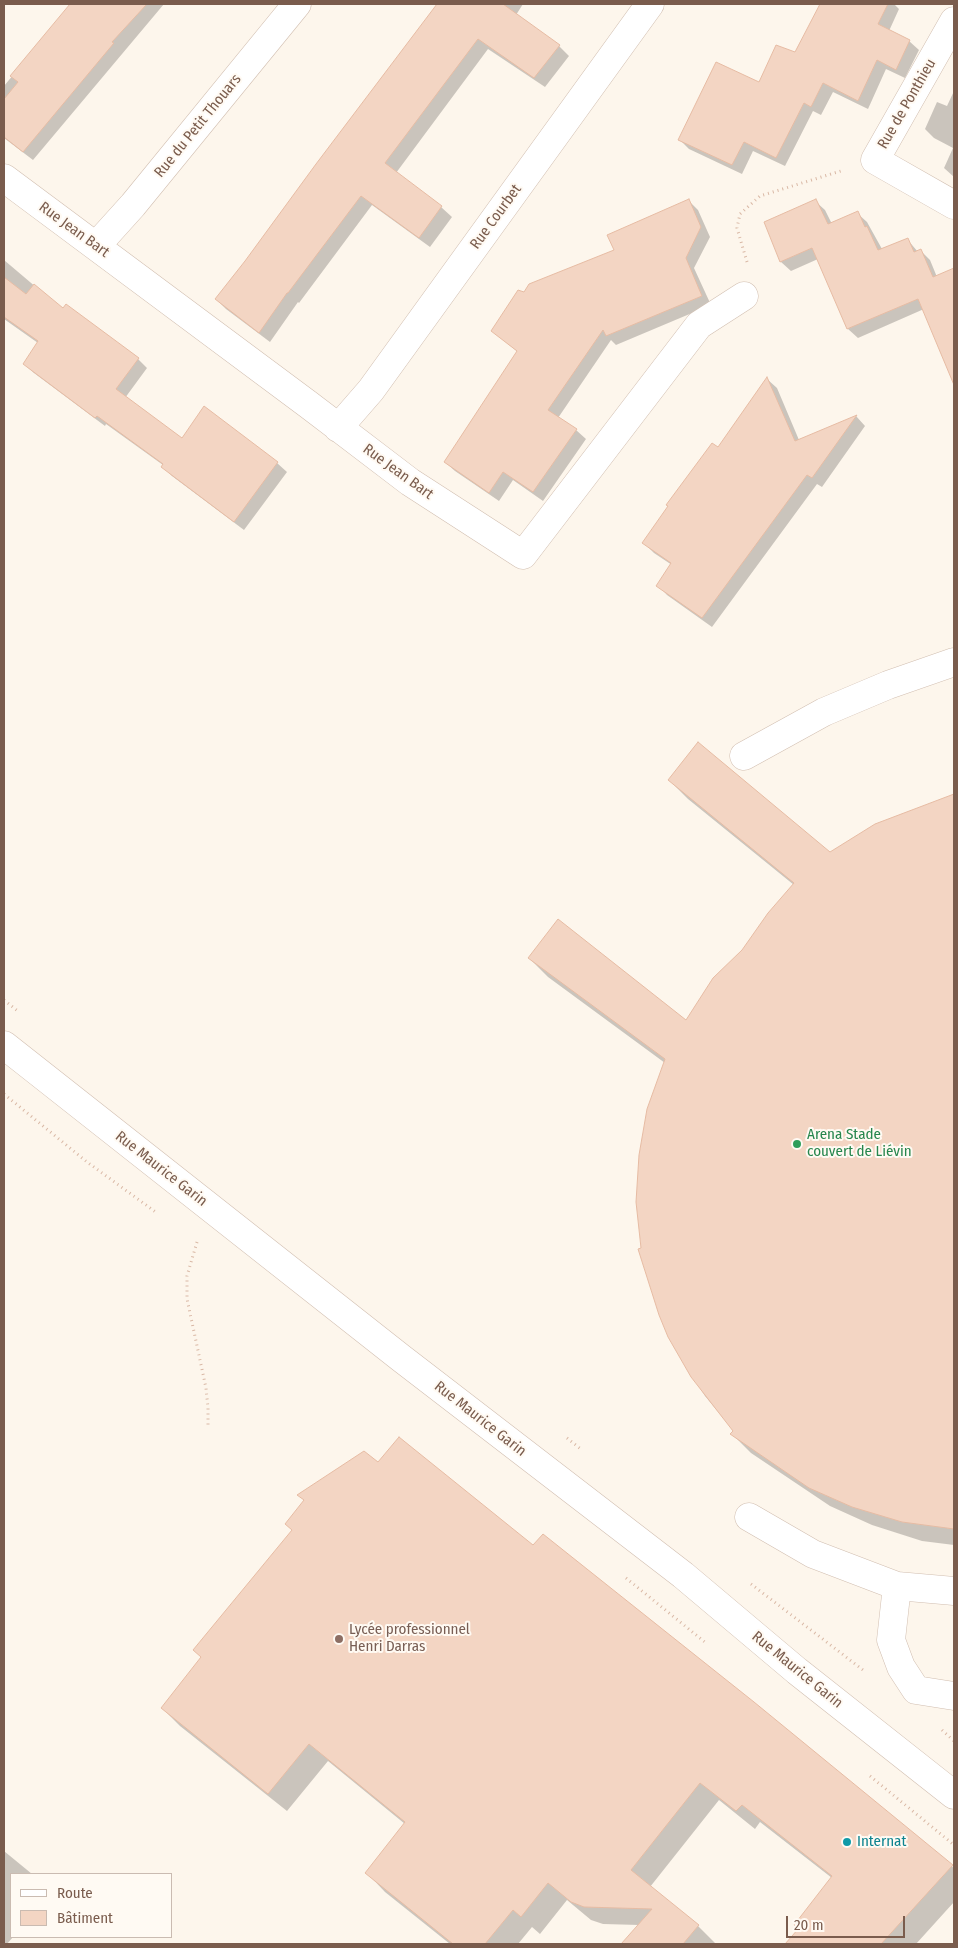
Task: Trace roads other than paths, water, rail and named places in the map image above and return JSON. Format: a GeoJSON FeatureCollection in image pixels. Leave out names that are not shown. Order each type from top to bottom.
{"type":"FeatureCollection","features":[{"type":"Feature","properties":{"kind":"street","name":"Rue du Petit Thouars"},"geometry":{"type":"LineString","coordinates":[[96,246],[134,205],[297,4]]}},
{"type":"Feature","properties":{"kind":"street","name":"Rue Courbet"},"geometry":{"type":"LineString","coordinates":[[338,428],[371,390],[650,4]]}},
{"type":"Feature","properties":{"kind":"street","name":"Rue de Ponthieu"},"geometry":{"type":"LineString","coordinates":[[954,21],[875,160],[954,205]]}},
{"type":"Feature","properties":{"kind":"street","name":"Rue Jean Bart"},"geometry":{"type":"LineString","coordinates":[[4,178],[410,482],[523,555],[699,325],[744,296]]}},
{"type":"Feature","properties":{"kind":"street"},"geometry":{"type":"LineString","coordinates":[[744,756],[824,712],[888,685],[954,662]]}},
{"type":"Feature","properties":{"kind":"street","name":"Rue Maurice Garin"},"geometry":{"type":"LineString","coordinates":[[4,1045],[401,1358],[683,1575],[797,1671],[954,1795]]}},
{"type":"Feature","properties":{"kind":"street"},"geometry":{"type":"LineString","coordinates":[[748,1517],[813,1554],[897,1586],[954,1591]]}},
{"type":"Feature","properties":{"kind":"street"},"geometry":{"type":"LineString","coordinates":[[897,1586],[891,1640],[901,1668],[916,1690],[954,1696]]}},
{"type":"Feature","properties":{"kind":"place","name":"Arena Stade couvert de Liévin"},"geometry":{"type":"Point","coordinates":[797,1144]}},
{"type":"Feature","properties":{"kind":"place","name":"Lycée professionnel Henri Darras"},"geometry":{"type":"Point","coordinates":[339,1639]}},
{"type":"Feature","properties":{"kind":"place","name":"Internat"},"geometry":{"type":"Point","coordinates":[847,1842]}}]}
